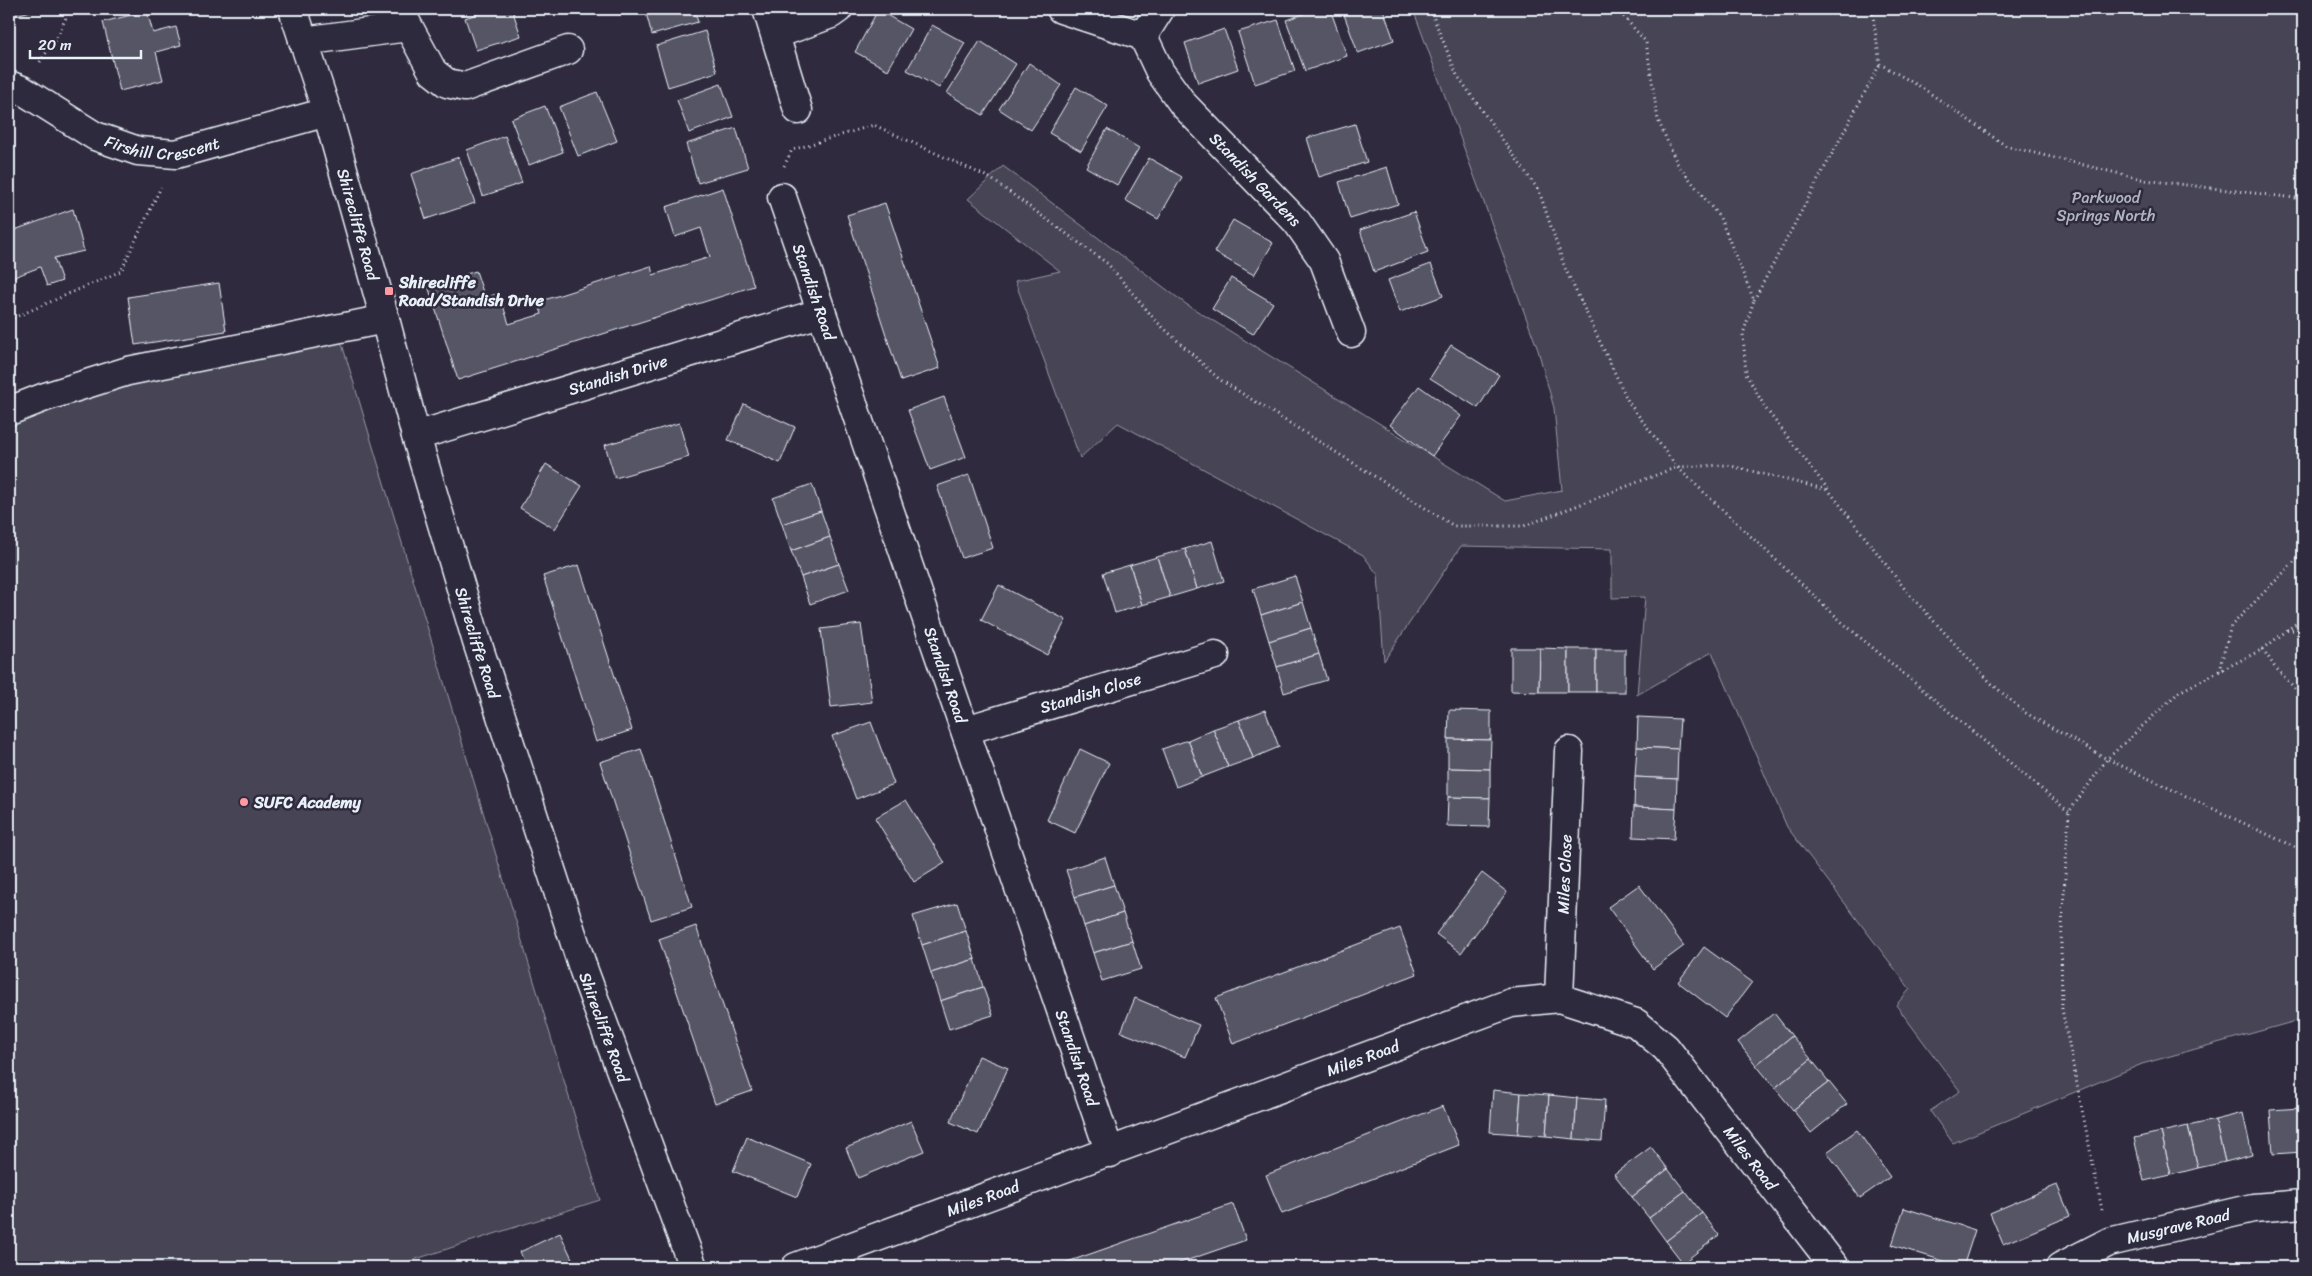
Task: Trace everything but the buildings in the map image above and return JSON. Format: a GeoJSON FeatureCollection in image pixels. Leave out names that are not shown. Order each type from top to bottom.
{"type":"FeatureCollection","features":[{"type":"Feature","properties":{"kind":"street","name":"Shirecliffe Road"},"geometry":{"type":"LineString","coordinates":[[293,9],[327,112],[386,319],[416,436],[477,642],[584,971],[693,1267]]}},
{"type":"Feature","properties":{"kind":"street"},"geometry":{"type":"LineString","coordinates":[[767,9],[798,110]]}},
{"type":"Feature","properties":{"kind":"street"},"geometry":{"type":"LineString","coordinates":[[776,34],[831,14],[838,9]]}},
{"type":"Feature","properties":{"kind":"street"},"geometry":{"type":"LineString","coordinates":[[1061,9],[1143,36],[1160,9]]}},
{"type":"Feature","properties":{"kind":"street"},"geometry":{"type":"LineString","coordinates":[[303,41],[404,18],[434,72],[447,83],[465,87],[568,50]]}},
{"type":"Feature","properties":{"kind":"street","name":"Standish Gardens"},"geometry":{"type":"LineString","coordinates":[[1143,36],[1160,72],[1183,104],[1297,222],[1324,262],[1351,333]]}},
{"type":"Feature","properties":{"kind":"street","name":"Firshill Crescent"},"geometry":{"type":"LineString","coordinates":[[15,87],[95,136],[138,151],[176,154],[327,112]]}},
{"type":"Feature","properties":{"kind":"street","name":"Standish Road"},"geometry":{"type":"LineString","coordinates":[[782,196],[820,313],[966,730],[1110,1153]]}},
{"type":"Feature","properties":{"kind":"street","name":"Standish Drive"},"geometry":{"type":"LineString","coordinates":[[416,436],[820,313]]}},
{"type":"Feature","properties":{"kind":"street"},"geometry":{"type":"LineString","coordinates":[[9,411],[45,397],[128,371],[386,319]]}},
{"type":"Feature","properties":{"kind":"street","name":"Standish Close"},"geometry":{"type":"LineString","coordinates":[[966,730],[1215,655]]}},
{"type":"Feature","properties":{"kind":"street","name":"Miles Close"},"geometry":{"type":"LineString","coordinates":[[1559,998],[1569,751]]}},
{"type":"Feature","properties":{"kind":"street","name":"Miles Road"},"geometry":{"type":"LineString","coordinates":[[796,1267],[1110,1153],[1511,1003],[1559,998],[1636,1023],[1666,1048],[1835,1267]]}},
{"type":"Feature","properties":{"kind":"street","name":"Musgrave Road"},"geometry":{"type":"LineString","coordinates":[[2060,1267],[2109,1242],[2253,1208],[2303,1204]]}},
{"type":"Feature","properties":{"kind":"path"},"geometry":{"type":"LineString","coordinates":[[15,87],[57,36],[70,9]]}},
{"type":"Feature","properties":{"kind":"path"},"geometry":{"type":"LineString","coordinates":[[1430,9],[1457,75],[1540,191],[1566,268],[1629,403],[1676,467],[1843,622],[2069,812]]}},
{"type":"Feature","properties":{"kind":"path"},"geometry":{"type":"LineString","coordinates":[[1617,9],[1646,42],[1658,120],[1677,163],[1720,218],[1754,300]]}},
{"type":"Feature","properties":{"kind":"path"},"geometry":{"type":"LineString","coordinates":[[1872,9],[1880,64],[1754,300],[1743,334],[1746,374],[1766,409],[1908,593],[1991,683],[2024,712],[2107,759],[2303,851]]}},
{"type":"Feature","properties":{"kind":"path"},"geometry":{"type":"LineString","coordinates":[[1880,64],[1921,87],[2006,146],[2144,180],[2303,199]]}},
{"type":"Feature","properties":{"kind":"path"},"geometry":{"type":"LineString","coordinates":[[782,196],[777,177],[792,150],[874,125],[990,178],[1108,264],[1156,321],[1219,379],[1454,526],[1524,526],[1676,467],[1728,465],[1828,490]]}},
{"type":"Feature","properties":{"kind":"path"},"geometry":{"type":"LineString","coordinates":[[9,320],[121,271],[176,154]]}},
{"type":"Feature","properties":{"kind":"path"},"geometry":{"type":"LineString","coordinates":[[2219,672],[2231,626],[2299,557],[2303,557]]}},
{"type":"Feature","properties":{"kind":"path"},"geometry":{"type":"LineString","coordinates":[[2109,1242],[2062,1009],[2061,943],[2069,812],[2107,759],[2179,692],[2263,650],[2303,618]]}},
{"type":"Feature","properties":{"kind":"path"},"geometry":{"type":"LineString","coordinates":[[2287,630],[2303,630]]}},
{"type":"Feature","properties":{"kind":"path"},"geometry":{"type":"LineString","coordinates":[[2263,650],[2274,666],[2303,697]]}},
{"type":"Feature","properties":{"kind":"green space","name":"Parkwood Springs North"},"geometry":{"type":"Polygon","coordinates":[[[1413,9],[2303,9],[2303,1019],[2142,1064],[1953,1143],[1930,1111],[1960,1091],[1896,1005],[1910,989],[1787,827],[1712,652],[1637,695],[1645,597],[1612,598],[1612,549],[1461,546],[1384,661],[1378,575],[1363,555],[1118,423],[1080,458],[1015,281],[1060,271],[968,199],[1003,166],[1186,304],[1505,501],[1562,490],[1554,408],[1538,350],[1413,9]]]}},
{"type":"Feature","properties":{"kind":"green space","name":"SUFC Academy"},"geometry":{"type":"Polygon","coordinates":[[[333,314],[600,1200],[391,1267],[9,1267],[9,403],[122,361],[333,314]]]}},
{"type":"Feature","properties":{"kind":"place","name":"Shirecliffe Road/Standish Drive"},"geometry":{"type":"Point","coordinates":[389,291]}},
{"type":"Feature","properties":{"kind":"place","name":"SUFC Academy"},"geometry":{"type":"Point","coordinates":[244,802]}}]}
